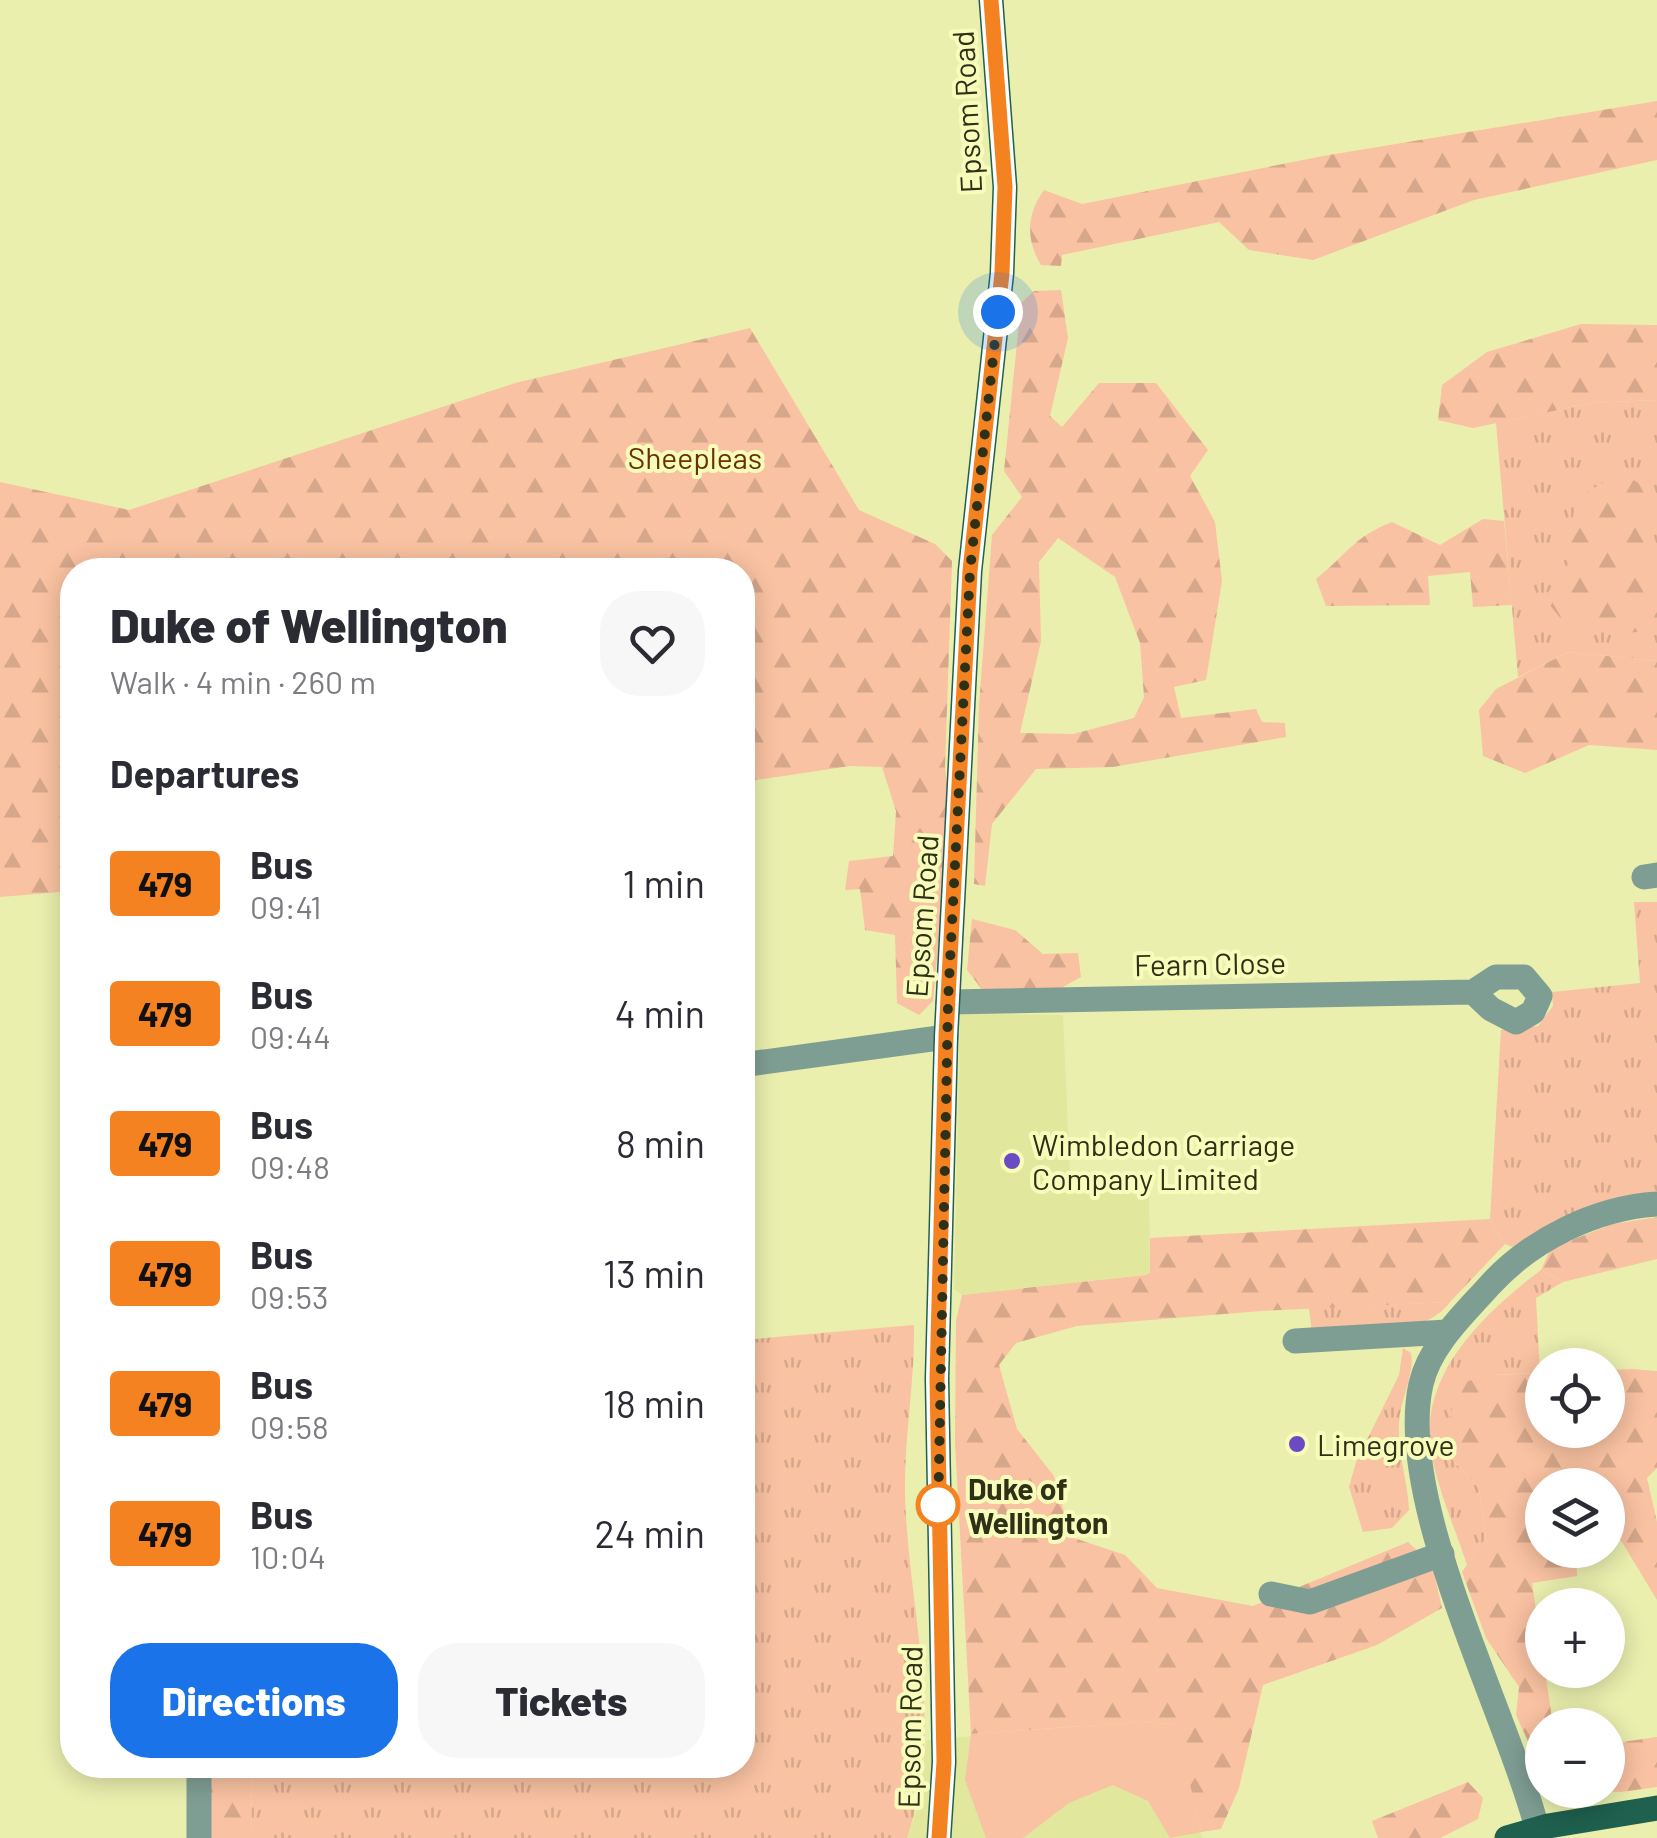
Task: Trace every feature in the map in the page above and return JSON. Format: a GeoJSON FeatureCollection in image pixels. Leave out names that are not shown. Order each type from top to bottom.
{"type":"FeatureCollection","features":[{"type":"Feature","properties":{"kind":"main road","name":"Epsom Road"},"geometry":{"type":"LineString","coordinates":[[940,1838],[944,1745],[937,1379],[946,1037],[970,571],[1002,256],[1005,187],[991,0]]}},
{"type":"Feature","properties":{"kind":"main road"},"geometry":{"type":"LineString","coordinates":[[1506,1838],[1537,1828],[1657,1808]]}},
{"type":"Feature","properties":{"kind":"street","name":"Fearn Close"},"geometry":{"type":"LineString","coordinates":[[948,1002],[1473,992]]}},
{"type":"Feature","properties":{"kind":"street"},"geometry":{"type":"LineString","coordinates":[[755,1063],[946,1037]]}},
{"type":"Feature","properties":{"kind":"street"},"geometry":{"type":"LineString","coordinates":[[1537,1828],[1523,1775],[1442,1554],[1421,1477],[1416,1426],[1422,1380],[1447,1332],[1495,1279],[1547,1236],[1657,1204]]}},
{"type":"Feature","properties":{"kind":"street"},"geometry":{"type":"LineString","coordinates":[[1294,1341],[1447,1332]]}},
{"type":"Feature","properties":{"kind":"street"},"geometry":{"type":"LineString","coordinates":[[1272,1594],[1310,1602],[1442,1554]]}},
{"type":"Feature","properties":{"kind":"street"},"geometry":{"type":"LineString","coordinates":[[198,1778],[198,1838]]}},
{"type":"Feature","properties":{"kind":"shaded area","name":"Wimbledon Carriage Company Limited"},"geometry":{"type":"Polygon","coordinates":[[[960,1014],[1063,1015],[1070,1174],[1149,1173],[1150,1274],[962,1295],[954,1289],[960,1014]]]}},
{"type":"Feature","properties":{"kind":"shaded area"},"geometry":{"type":"Polygon","coordinates":[[[1141,1722],[1203,1838],[907,1838],[918,1806],[926,1740],[1141,1722]]]}},
{"type":"Feature","properties":{"kind":"green space"},"geometry":{"type":"Polygon","coordinates":[[[1657,101],[1657,160],[1474,200],[1313,260],[1249,250],[1219,222],[1062,255],[1061,266],[1041,265],[1032,246],[1031,217],[1044,190],[1082,204],[1323,156],[1657,101]]]}},
{"type":"Feature","properties":{"kind":"green space"},"geometry":{"type":"Polygon","coordinates":[[[1061,290],[1068,338],[1050,416],[1062,427],[1099,383],[1156,383],[1208,450],[1190,476],[1215,522],[1222,581],[1206,680],[1174,687],[1181,718],[1256,709],[1262,722],[1285,723],[1286,737],[1113,767],[1036,769],[992,824],[985,886],[974,884],[979,705],[992,535],[1022,497],[1004,471],[1021,303],[1034,291],[1061,290]],[[1058,538],[1039,562],[1041,641],[1020,733],[1073,734],[1134,718],[1144,697],[1140,643],[1115,577],[1058,538]]]}},
{"type":"Feature","properties":{"kind":"green space"},"geometry":{"type":"Polygon","coordinates":[[[1581,324],[1657,325],[1657,400],[1591,403],[1473,428],[1438,420],[1442,385],[1487,352],[1581,324]]]}},
{"type":"Feature","properties":{"kind":"green space","name":"Sheepleas"},"geometry":{"type":"Polygon","coordinates":[[[750,328],[859,510],[935,544],[952,561],[945,768],[951,813],[933,1001],[919,1015],[897,1003],[895,935],[865,930],[860,889],[845,890],[849,861],[893,856],[896,811],[882,767],[850,766],[755,780],[755,558],[60,558],[60,892],[0,897],[0,482],[129,510],[515,383],[750,328]]]}},
{"type":"Feature","properties":{"kind":"green space"},"geometry":{"type":"Polygon","coordinates":[[[1657,400],[1657,661],[1568,652],[1518,677],[1496,423],[1591,403],[1657,400]]]}},
{"type":"Feature","properties":{"kind":"green space"},"geometry":{"type":"Polygon","coordinates":[[[1620,472],[1657,494],[1647,575],[1657,579],[1657,630],[1616,634],[1566,625],[1544,598],[1568,564],[1575,500],[1620,472]]]}},
{"type":"Feature","properties":{"kind":"green space"},"geometry":{"type":"Polygon","coordinates":[[[1483,519],[1504,521],[1512,605],[1473,607],[1470,572],[1428,576],[1430,605],[1326,606],[1316,579],[1379,527],[1392,522],[1440,545],[1483,519]]]}},
{"type":"Feature","properties":{"kind":"green space"},"geometry":{"type":"Polygon","coordinates":[[[1568,652],[1657,661],[1657,750],[1589,745],[1525,773],[1483,756],[1479,710],[1496,689],[1568,652]]]}},
{"type":"Feature","properties":{"kind":"green space"},"geometry":{"type":"Polygon","coordinates":[[[1634,902],[1657,902],[1657,1191],[1581,1212],[1512,1247],[1505,1244],[1490,1219],[1501,1030],[1538,1026],[1553,1006],[1552,992],[1640,983],[1634,902]]]}},
{"type":"Feature","properties":{"kind":"green space"},"geometry":{"type":"Polygon","coordinates":[[[972,919],[1015,930],[1043,954],[1078,953],[1081,977],[1056,991],[984,992],[967,970],[972,919]]]}},
{"type":"Feature","properties":{"kind":"green space"},"geometry":{"type":"Polygon","coordinates":[[[1657,1217],[1657,1259],[1563,1282],[1541,1270],[1551,1248],[1613,1224],[1657,1217]]]}},
{"type":"Feature","properties":{"kind":"green space"},"geometry":{"type":"Polygon","coordinates":[[[1490,1219],[1505,1244],[1450,1302],[1261,1311],[1077,1326],[1016,1343],[999,1365],[1017,1429],[1054,1476],[1071,1537],[1125,1555],[1157,1588],[1253,1606],[1408,1542],[1432,1565],[1442,1608],[1377,1645],[1263,1685],[1239,1788],[1221,1829],[1201,1832],[1175,1724],[1141,1722],[971,1734],[955,1443],[956,1321],[962,1295],[1145,1275],[1150,1273],[1150,1238],[1490,1219]]]}},
{"type":"Feature","properties":{"kind":"green space"},"geometry":{"type":"Polygon","coordinates":[[[1541,1270],[1563,1282],[1536,1298],[1539,1348],[1525,1348],[1525,1374],[1491,1375],[1443,1450],[1479,1488],[1486,1538],[1467,1565],[1433,1462],[1429,1432],[1433,1403],[1457,1352],[1496,1307],[1541,1270]]]}},
{"type":"Feature","properties":{"kind":"green space"},"geometry":{"type":"Polygon","coordinates":[[[1450,1302],[1438,1314],[1405,1328],[1312,1333],[1309,1308],[1450,1302]]]}},
{"type":"Feature","properties":{"kind":"green space"},"geometry":{"type":"Polygon","coordinates":[[[914,1325],[905,1494],[922,1667],[924,1752],[907,1838],[251,1838],[252,1778],[755,1778],[755,1339],[914,1325]]]}},
{"type":"Feature","properties":{"kind":"green space"},"geometry":{"type":"Polygon","coordinates":[[[1403,1348],[1411,1353],[1412,1361],[1399,1423],[1409,1510],[1392,1528],[1363,1532],[1349,1487],[1356,1462],[1399,1375],[1403,1348]]]}},
{"type":"Feature","properties":{"kind":"green space"},"geometry":{"type":"Polygon","coordinates":[[[1625,1369],[1657,1371],[1657,1468],[1647,1478],[1657,1522],[1657,1600],[1625,1547],[1625,1468],[1525,1468],[1525,1568],[1577,1568],[1577,1576],[1532,1583],[1533,1588],[1525,1588],[1525,1688],[1548,1688],[1550,1708],[1525,1708],[1525,1735],[1516,1715],[1519,1687],[1486,1638],[1462,1572],[1486,1538],[1479,1488],[1443,1450],[1457,1384],[1491,1375],[1525,1374],[1525,1448],[1625,1448],[1625,1369]]]}},
{"type":"Feature","properties":{"kind":"green space"},"geometry":{"type":"Polygon","coordinates":[[[1141,1722],[1176,1724],[1201,1832],[1170,1838],[1148,1801],[1113,1785],[1069,1803],[1023,1838],[986,1838],[965,1780],[971,1734],[1141,1722]]]}},
{"type":"Feature","properties":{"kind":"green space"},"geometry":{"type":"Polygon","coordinates":[[[1657,1737],[1657,1787],[1625,1791],[1625,1742],[1657,1737]]]}},
{"type":"Feature","properties":{"kind":"green space"},"geometry":{"type":"Polygon","coordinates":[[[202,1778],[252,1778],[251,1838],[202,1838],[202,1778]]]}},
{"type":"Feature","properties":{"kind":"green space"},"geometry":{"type":"Polygon","coordinates":[[[1468,1782],[1483,1798],[1478,1819],[1440,1838],[1378,1838],[1372,1821],[1468,1782]]]}},
{"type":"Feature","properties":{"kind":"bus line","name":"479"},"geometry":{"type":"LineString","coordinates":[[939,1838],[944,1674],[937,1379],[946,1037],[970,571],[1002,273],[1005,187],[991,0]]}},
{"type":"Feature","properties":{"kind":"place","name":"Wimbledon Carriage Company Limited"},"geometry":{"type":"Point","coordinates":[1012,1161]}},
{"type":"Feature","properties":{"kind":"place","name":"Limegrove"},"geometry":{"type":"Point","coordinates":[1297,1444]}},
{"type":"Feature","properties":{"kind":"place","name":"Duke of Wellington"},"geometry":{"type":"Point","coordinates":[938,1505]}},
{"type":"Feature","properties":{"kind":"route"},"geometry":{"type":"LineString","coordinates":[[938,1505],[938,1518],[937,1379],[948,1002],[970,571],[998,312]]}}]}
